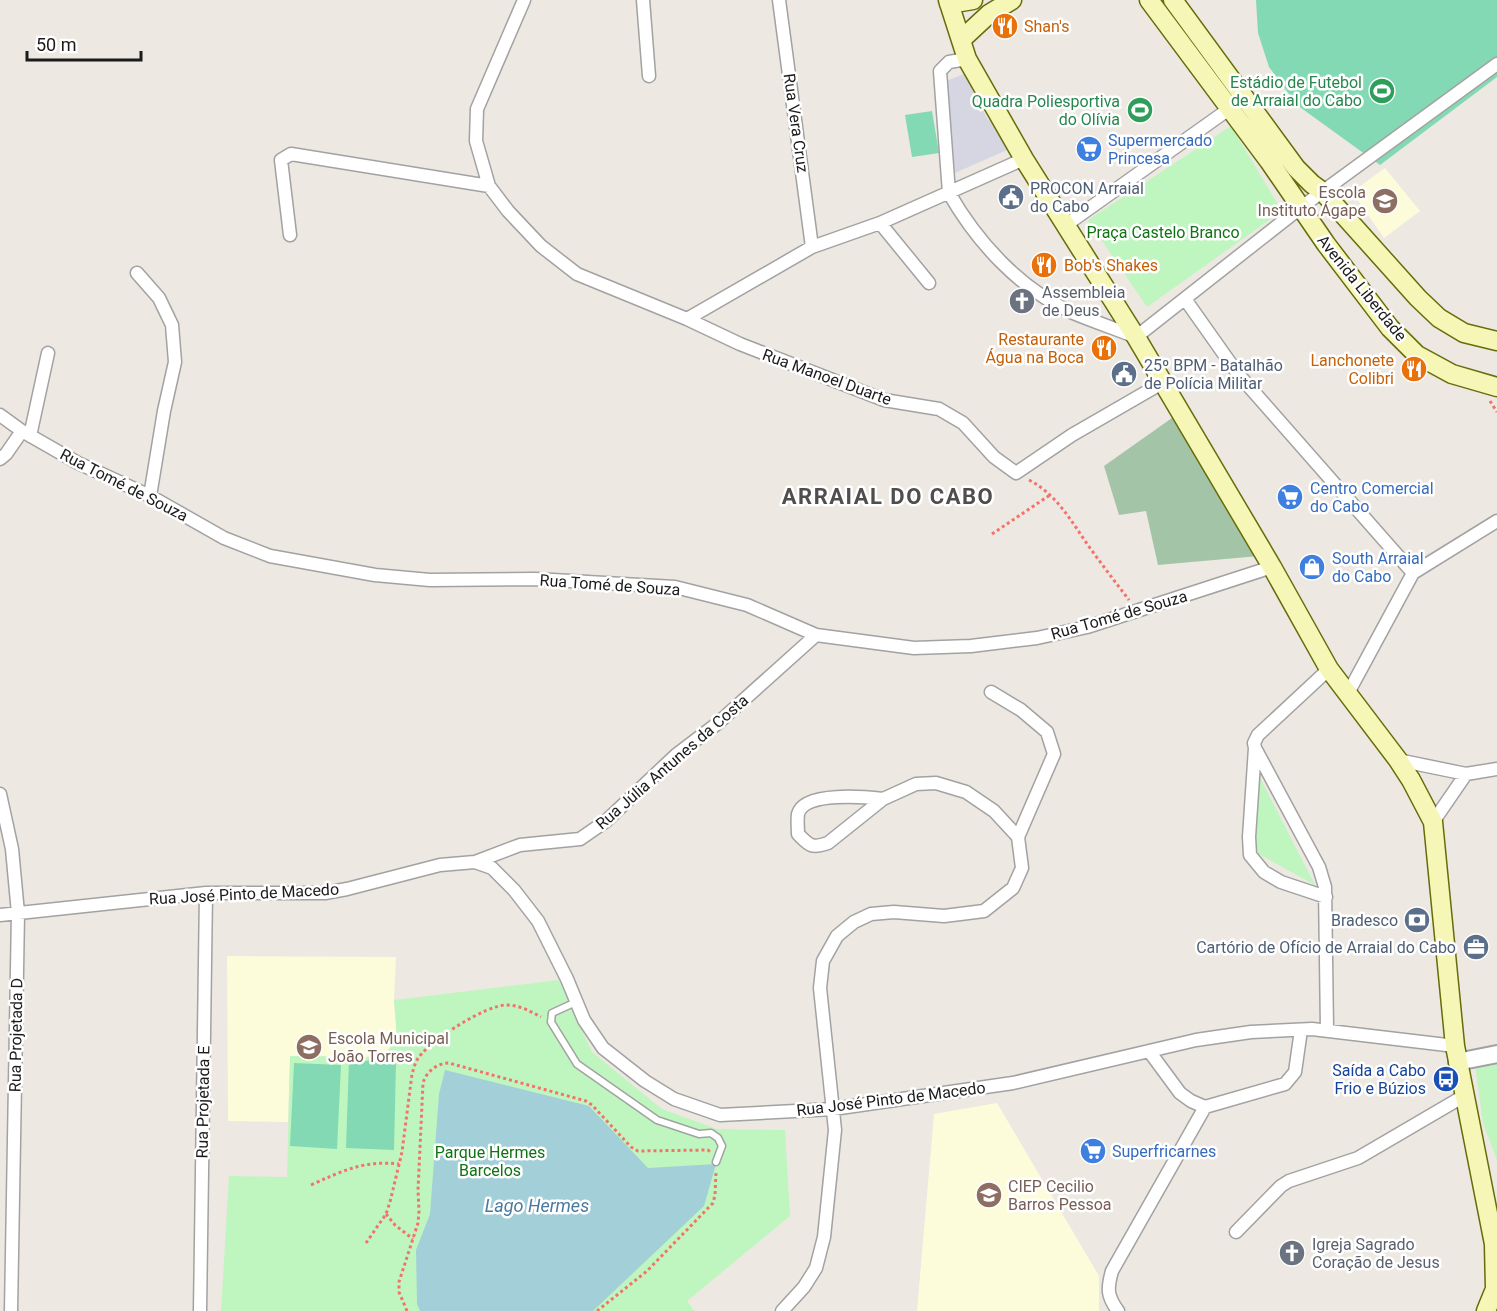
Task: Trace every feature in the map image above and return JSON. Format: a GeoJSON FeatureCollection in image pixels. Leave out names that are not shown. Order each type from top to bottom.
{"type":"FeatureCollection","features":[{"type":"Feature","properties":{"kind":"main road"},"geometry":{"type":"LineString","coordinates":[[973,0],[949,2],[967,59],[1024,159],[1136,337],[1272,567],[1329,669],[1398,760],[1433,822],[1456,1054],[1494,1244],[1496,1289],[1486,1311]]}},
{"type":"Feature","properties":{"kind":"main road"},"geometry":{"type":"LineString","coordinates":[[961,40],[985,7],[1012,0]]}},
{"type":"Feature","properties":{"kind":"main road"},"geometry":{"type":"LineString","coordinates":[[1149,0],[1237,103]]}},
{"type":"Feature","properties":{"kind":"main road"},"geometry":{"type":"LineString","coordinates":[[1173,0],[1237,103]]}},
{"type":"Feature","properties":{"kind":"main road","name":"Avenida Liberdade"},"geometry":{"type":"LineString","coordinates":[[1237,103],[1439,318],[1464,333],[1497,341]]}},
{"type":"Feature","properties":{"kind":"main road","name":"Avenida Liberdade"},"geometry":{"type":"LineString","coordinates":[[1237,103],[1269,161],[1300,208],[1390,328],[1417,355],[1452,374],[1497,387]]}},
{"type":"Feature","properties":{"kind":"street","name":"Rua Manoel Duarte"},"geometry":{"type":"LineString","coordinates":[[524,0],[477,109],[476,141],[489,186],[508,211],[541,246],[577,274],[687,319],[740,344],[884,400],[939,410],[963,423],[994,457],[1016,473]]}},
{"type":"Feature","properties":{"kind":"street"},"geometry":{"type":"LineString","coordinates":[[643,0],[649,76]]}},
{"type":"Feature","properties":{"kind":"street","name":"Rua Vera Cruz"},"geometry":{"type":"LineString","coordinates":[[779,0],[812,247]]}},
{"type":"Feature","properties":{"kind":"street"},"geometry":{"type":"LineString","coordinates":[[967,59],[949,62],[940,71],[949,193],[981,240],[997,259],[1024,283],[1069,311],[1136,337],[1300,208],[1497,64]]}},
{"type":"Feature","properties":{"kind":"street"},"geometry":{"type":"LineString","coordinates":[[1066,225],[1237,103]]}},
{"type":"Feature","properties":{"kind":"street"},"geometry":{"type":"LineString","coordinates":[[290,235],[281,160],[291,154],[489,186]]}},
{"type":"Feature","properties":{"kind":"street"},"geometry":{"type":"LineString","coordinates":[[687,319],[812,247],[880,223],[1024,159]]}},
{"type":"Feature","properties":{"kind":"street"},"geometry":{"type":"LineString","coordinates":[[880,223],[929,283]]}},
{"type":"Feature","properties":{"kind":"street"},"geometry":{"type":"LineString","coordinates":[[137,273],[159,298],[172,325],[175,362],[164,411],[150,496]]}},
{"type":"Feature","properties":{"kind":"street"},"geometry":{"type":"LineString","coordinates":[[1185,299],[1238,375],[1413,573]]}},
{"type":"Feature","properties":{"kind":"street"},"geometry":{"type":"LineString","coordinates":[[0,459],[26,434],[48,353]]}},
{"type":"Feature","properties":{"kind":"street"},"geometry":{"type":"LineString","coordinates":[[1016,473],[1072,435],[1162,383]]}},
{"type":"Feature","properties":{"kind":"street","name":"Rua Tomé de Souza"},"geometry":{"type":"LineString","coordinates":[[0,415],[26,434],[78,463],[150,496],[224,538],[270,556],[375,575],[408,578],[535,579],[675,587],[747,605],[816,635],[914,648],[971,646],[1037,638],[1087,627],[1272,567]]}},
{"type":"Feature","properties":{"kind":"street"},"geometry":{"type":"LineString","coordinates":[[1347,694],[1413,573],[1497,521]]}},
{"type":"Feature","properties":{"kind":"street","name":"Rua Júlia Antunes da Costa"},"geometry":{"type":"LineString","coordinates":[[475,862],[520,845],[580,839],[606,822],[676,755],[718,723],[816,635]]}},
{"type":"Feature","properties":{"kind":"street"},"geometry":{"type":"LineString","coordinates":[[1326,897],[1281,882],[1264,872],[1250,855],[1249,837],[1254,743],[1258,735],[1329,669]]}},
{"type":"Feature","properties":{"kind":"street"},"geometry":{"type":"LineString","coordinates":[[782,1311],[804,1287],[816,1268],[824,1237],[835,1131],[820,988],[823,962],[837,936],[854,922],[870,914],[894,912],[944,916],[984,911],[1013,888],[1022,868],[1018,837],[1054,754],[1047,732],[1021,710],[991,692]]}},
{"type":"Feature","properties":{"kind":"street"},"geometry":{"type":"LineString","coordinates":[[1255,748],[1319,867],[1326,897],[1327,1030]]}},
{"type":"Feature","properties":{"kind":"street"},"geometry":{"type":"LineString","coordinates":[[1398,760],[1466,774],[1497,769]]}},
{"type":"Feature","properties":{"kind":"street"},"geometry":{"type":"LineString","coordinates":[[1433,822],[1448,797],[1466,774]]}},
{"type":"Feature","properties":{"kind":"street"},"geometry":{"type":"LineString","coordinates":[[884,799],[855,796],[818,800],[804,806],[798,813],[798,834],[808,844],[818,847],[828,843],[884,799],[916,784],[936,783],[966,792],[994,811],[1018,837]]}},
{"type":"Feature","properties":{"kind":"street","name":"Rua Projetada D"},"geometry":{"type":"LineString","coordinates":[[0,794],[12,849],[11,1311]]}},
{"type":"Feature","properties":{"kind":"street","name":"Rua José Pinto de Macedo"},"geometry":{"type":"LineString","coordinates":[[12,911],[206,892],[325,893],[440,865],[475,862],[492,868],[514,890],[538,921],[584,1020],[603,1048],[645,1081],[674,1100],[720,1115],[833,1109],[1013,1083],[1149,1051],[1251,1032],[1327,1030],[1456,1054]]}},
{"type":"Feature","properties":{"kind":"street","name":"Rua Projetada E"},"geometry":{"type":"LineString","coordinates":[[200,1311],[206,892]]}},
{"type":"Feature","properties":{"kind":"street"},"geometry":{"type":"LineString","coordinates":[[0,904],[12,911]]}},
{"type":"Feature","properties":{"kind":"street"},"geometry":{"type":"LineString","coordinates":[[1149,1051],[1180,1093],[1205,1107],[1285,1084],[1295,1072],[1301,1030]]}},
{"type":"Feature","properties":{"kind":"street"},"geometry":{"type":"LineString","coordinates":[[1456,1054],[1497,1054]]}},
{"type":"Feature","properties":{"kind":"street"},"geometry":{"type":"LineString","coordinates":[[1236,1232],[1281,1186],[1289,1181],[1358,1158],[1464,1096]]}},
{"type":"Feature","properties":{"kind":"street"},"geometry":{"type":"LineString","coordinates":[[1118,1311],[1107,1287],[1112,1271],[1205,1107]]}},
{"type":"Feature","properties":{"kind":"lane"},"geometry":{"type":"LineString","coordinates":[[576,1002],[552,1013],[551,1022],[577,1064],[657,1120],[699,1134],[711,1133],[718,1138],[722,1146],[716,1162]]}},
{"type":"Feature","properties":{"kind":"path"},"geometry":{"type":"LineString","coordinates":[[1016,473],[1037,484],[1064,508],[1090,548],[1138,612]]}},
{"type":"Feature","properties":{"kind":"path"},"geometry":{"type":"LineString","coordinates":[[992,534],[1050,495]]}},
{"type":"Feature","properties":{"kind":"path"},"geometry":{"type":"LineString","coordinates":[[366,1243],[386,1215],[402,1152],[412,1074],[415,1064],[428,1048],[487,1009],[504,1005],[516,1005],[551,1022]]}},
{"type":"Feature","properties":{"kind":"path"},"geometry":{"type":"LineString","coordinates":[[407,1311],[399,1292],[399,1282],[420,1211],[418,1190],[423,1083],[429,1072],[444,1063],[450,1063],[586,1101],[631,1147],[638,1151],[708,1150],[716,1162],[717,1185],[713,1203],[647,1271],[597,1311]]}},
{"type":"Feature","properties":{"kind":"path"},"geometry":{"type":"LineString","coordinates":[[311,1185],[351,1167],[381,1162],[399,1164]]}},
{"type":"Feature","properties":{"kind":"path"},"geometry":{"type":"LineString","coordinates":[[386,1215],[413,1239]]}},
{"type":"Feature","properties":{"kind":"shaded area"},"geometry":{"type":"Polygon","coordinates":[[[964,74],[988,120],[998,125],[1008,144],[1007,150],[955,173],[946,81],[964,74]]]}},
{"type":"Feature","properties":{"kind":"shaded area","name":"Escola Instituto Ágape"},"geometry":{"type":"Polygon","coordinates":[[[1385,168],[1420,211],[1384,238],[1352,192],[1385,168]]]}},
{"type":"Feature","properties":{"kind":"shaded area"},"geometry":{"type":"Polygon","coordinates":[[[1172,418],[1259,556],[1158,565],[1146,511],[1119,515],[1104,466],[1172,418]]]}},
{"type":"Feature","properties":{"kind":"shaded area","name":"Escola Municipal João Torres"},"geometry":{"type":"Polygon","coordinates":[[[227,956],[396,957],[394,1000],[397,1038],[383,1057],[290,1056],[288,1122],[228,1121],[227,956]]]}},
{"type":"Feature","properties":{"kind":"shaded area","name":"CIEP Cecilio Barros Pessoa"},"geometry":{"type":"Polygon","coordinates":[[[997,1103],[1099,1276],[1099,1311],[917,1311],[934,1114],[997,1103]]]}},
{"type":"Feature","properties":{"kind":"green space","name":"Estádio de Futebol de Arraial do Cabo"},"geometry":{"type":"Polygon","coordinates":[[[1256,0],[1497,0],[1497,77],[1380,165],[1297,105],[1269,67],[1258,33],[1256,0]]]}},
{"type":"Feature","properties":{"kind":"green space"},"geometry":{"type":"Polygon","coordinates":[[[932,111],[939,153],[912,157],[905,115],[932,111]]]}},
{"type":"Feature","properties":{"kind":"green space","name":"Praça Castelo Branco"},"geometry":{"type":"Polygon","coordinates":[[[1231,126],[1282,211],[1147,307],[1088,220],[1231,126]]]}},
{"type":"Feature","properties":{"kind":"green space"},"geometry":{"type":"Polygon","coordinates":[[[1258,774],[1315,885],[1255,852],[1258,774]]]}},
{"type":"Feature","properties":{"kind":"green space","name":"Parque Hermes Barcelos"},"geometry":{"type":"Polygon","coordinates":[[[559,980],[592,1052],[662,1109],[717,1129],[785,1130],[790,1216],[687,1301],[694,1311],[221,1311],[229,1176],[287,1177],[290,1056],[383,1057],[397,1038],[394,1000],[559,980]]]}},
{"type":"Feature","properties":{"kind":"green space"},"geometry":{"type":"Polygon","coordinates":[[[349,1060],[396,1062],[394,1150],[346,1148],[349,1060]]]}},
{"type":"Feature","properties":{"kind":"green space"},"geometry":{"type":"Polygon","coordinates":[[[1497,1061],[1497,1160],[1483,1123],[1475,1065],[1497,1061]]]}},
{"type":"Feature","properties":{"kind":"green space"},"geometry":{"type":"Polygon","coordinates":[[[294,1063],[341,1065],[337,1149],[290,1146],[294,1063]]]}},
{"type":"Feature","properties":{"kind":"water","name":"Lago Hermes"},"geometry":{"type":"Polygon","coordinates":[[[445,1070],[589,1106],[648,1168],[716,1164],[704,1206],[593,1311],[420,1311],[417,1304],[416,1250],[430,1214],[439,1094],[445,1070]]]}},
{"type":"Feature","properties":{"kind":"place","name":"Shan's"},"geometry":{"type":"Point","coordinates":[1005,26]}},
{"type":"Feature","properties":{"kind":"place","name":"Estádio de Futebol de Arraial do Cabo"},"geometry":{"type":"Point","coordinates":[1382,91]}},
{"type":"Feature","properties":{"kind":"place","name":"Quadra Poliesportiva do Olívia"},"geometry":{"type":"Point","coordinates":[1140,110]}},
{"type":"Feature","properties":{"kind":"place","name":"Supermercado Princesa"},"geometry":{"type":"Point","coordinates":[1089,149]}},
{"type":"Feature","properties":{"kind":"place","name":"PROCON Arraial do Cabo"},"geometry":{"type":"Point","coordinates":[1011,197]}},
{"type":"Feature","properties":{"kind":"place","name":"Escola Instituto Ágape"},"geometry":{"type":"Point","coordinates":[1385,201]}},
{"type":"Feature","properties":{"kind":"place","name":"Bob's Shakes"},"geometry":{"type":"Point","coordinates":[1044,265]}},
{"type":"Feature","properties":{"kind":"place","name":"Assembleia de Deus"},"geometry":{"type":"Point","coordinates":[1022,301]}},
{"type":"Feature","properties":{"kind":"place","name":"Restaurante Água na Boca"},"geometry":{"type":"Point","coordinates":[1104,348]}},
{"type":"Feature","properties":{"kind":"place","name":"Lanchonete Colibri"},"geometry":{"type":"Point","coordinates":[1414,369]}},
{"type":"Feature","properties":{"kind":"place","name":"25º BPM - Batalhão de Polícia Militar"},"geometry":{"type":"Point","coordinates":[1124,374]}},
{"type":"Feature","properties":{"kind":"place","name":"Centro Comercial do Cabo"},"geometry":{"type":"Point","coordinates":[1290,497]}},
{"type":"Feature","properties":{"kind":"place","name":"South Arraial do Cabo"},"geometry":{"type":"Point","coordinates":[1312,567]}},
{"type":"Feature","properties":{"kind":"place","name":"Bradesco"},"geometry":{"type":"Point","coordinates":[1417,920]}},
{"type":"Feature","properties":{"kind":"place","name":"Cartório de Ofício de Arraial do Cabo"},"geometry":{"type":"Point","coordinates":[1476,947]}},
{"type":"Feature","properties":{"kind":"place","name":"Escola Municipal João Torres"},"geometry":{"type":"Point","coordinates":[309,1047]}},
{"type":"Feature","properties":{"kind":"place","name":"Saída a Cabo Frio e Búzios"},"geometry":{"type":"Point","coordinates":[1446,1079]}},
{"type":"Feature","properties":{"kind":"place","name":"Superfricarnes"},"geometry":{"type":"Point","coordinates":[1093,1151]}},
{"type":"Feature","properties":{"kind":"place","name":"CIEP Cecilio Barros Pessoa"},"geometry":{"type":"Point","coordinates":[989,1195]}},
{"type":"Feature","properties":{"kind":"place","name":"Igreja Sagrado Coração de Jesus"},"geometry":{"type":"Point","coordinates":[1292,1253]}},
{"type":"Feature","properties":{"kind":"district","name":"ARRAIAL DO CABO"},"geometry":{"type":"Point","coordinates":[888,496]}}]}
